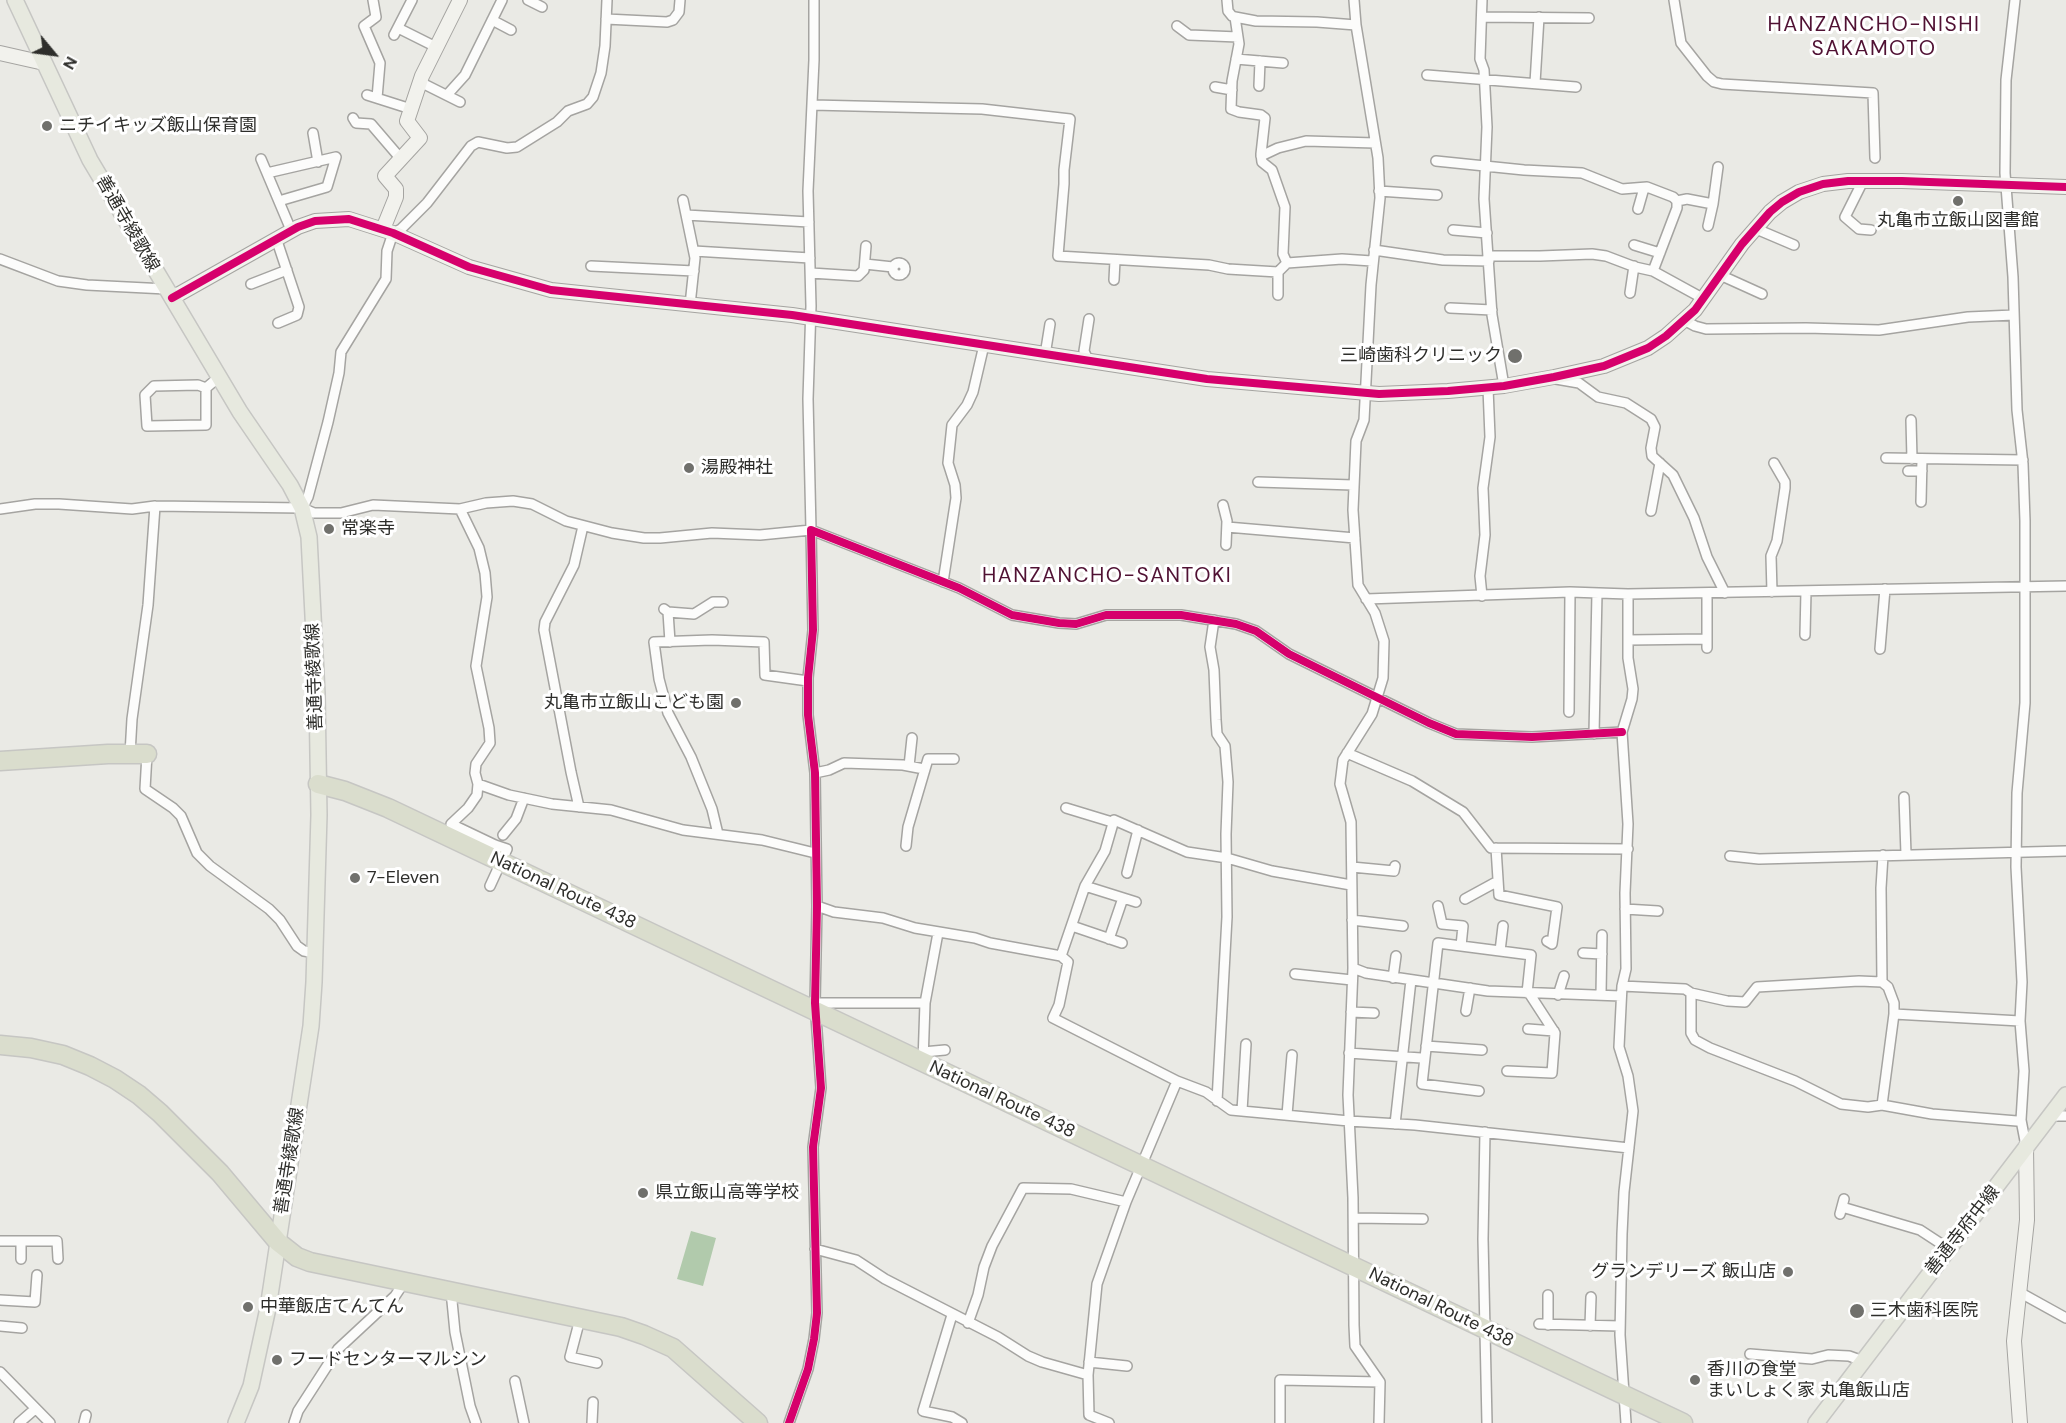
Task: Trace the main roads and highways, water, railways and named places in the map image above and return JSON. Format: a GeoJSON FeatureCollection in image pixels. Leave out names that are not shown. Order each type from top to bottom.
{"type":"FeatureCollection","features":[{"type":"Feature","properties":{"kind":"highway"},"geometry":{"type":"LineString","coordinates":[[0,761],[138,754]]}},
{"type":"Feature","properties":{"kind":"highway","name":"National Route 438"},"geometry":{"type":"LineString","coordinates":[[318,789],[345,791],[388,808],[496,873],[923,1057],[1139,1170]]}},
{"type":"Feature","properties":{"kind":"highway","name":"National Route 438"},"geometry":{"type":"LineString","coordinates":[[816,1012],[1139,1170],[1486,1335],[1625,1409],[1659,1423]]}},
{"type":"Feature","properties":{"kind":"highway"},"geometry":{"type":"LineString","coordinates":[[0,1045],[31,1048],[63,1055],[107,1074],[139,1095],[220,1173],[278,1242],[291,1254],[310,1262],[621,1327],[673,1348],[758,1423]]}},
{"type":"Feature","properties":{"kind":"highway","name":"National Route 438"},"geometry":{"type":"LineString","coordinates":[[1625,1409],[1683,1423]]}},
{"type":"Feature","properties":{"kind":"main road","name":"善通寺綾歌線"},"geometry":{"type":"LineString","coordinates":[[15,0],[90,160],[240,412],[290,485],[302,508],[309,537],[317,694],[318,789],[315,953],[311,1026],[260,1353],[251,1386],[236,1423]]}},
{"type":"Feature","properties":{"kind":"main road","name":"善通寺府中線"},"geometry":{"type":"LineString","coordinates":[[1816,1423],[2066,1095]]}},
{"type":"Feature","properties":{"kind":"place","name":"ニチイキッズ飯山保育園"},"geometry":{"type":"Point","coordinates":[47,126]}},
{"type":"Feature","properties":{"kind":"place","name":"丸亀市立飯山図書館"},"geometry":{"type":"Point","coordinates":[1958,201]}},
{"type":"Feature","properties":{"kind":"place","name":"三崎歯科クリニック"},"geometry":{"type":"Point","coordinates":[1515,356]}},
{"type":"Feature","properties":{"kind":"place","name":"湯殿神社"},"geometry":{"type":"Point","coordinates":[689,468]}},
{"type":"Feature","properties":{"kind":"place","name":"常楽寺"},"geometry":{"type":"Point","coordinates":[329,529]}},
{"type":"Feature","properties":{"kind":"place","name":"丸亀市立飯山こども園"},"geometry":{"type":"Point","coordinates":[736,703]}},
{"type":"Feature","properties":{"kind":"place","name":"7-Eleven"},"geometry":{"type":"Point","coordinates":[355,878]}},
{"type":"Feature","properties":{"kind":"place","name":"県立飯山高等学校"},"geometry":{"type":"Point","coordinates":[643,1193]}},
{"type":"Feature","properties":{"kind":"place","name":"グランデリーズ 飯山店"},"geometry":{"type":"Point","coordinates":[1788,1272]}},
{"type":"Feature","properties":{"kind":"place","name":"中華飯店てんてん"},"geometry":{"type":"Point","coordinates":[248,1307]}},
{"type":"Feature","properties":{"kind":"place","name":"三木歯科医院"},"geometry":{"type":"Point","coordinates":[1857,1311]}},
{"type":"Feature","properties":{"kind":"place","name":"フードセンターマルシン"},"geometry":{"type":"Point","coordinates":[277,1360]}},
{"type":"Feature","properties":{"kind":"place","name":"香川の食堂 まいしょく家 丸亀飯山店"},"geometry":{"type":"Point","coordinates":[1695,1380]}},
{"type":"Feature","properties":{"kind":"district","name":"HANZANCHO-NISHI SAKAMOTO"},"geometry":{"type":"Point","coordinates":[1874,37]}},
{"type":"Feature","properties":{"kind":"district","name":"HANZANCHO-SANTOKI"},"geometry":{"type":"Point","coordinates":[1107,576]}}]}
